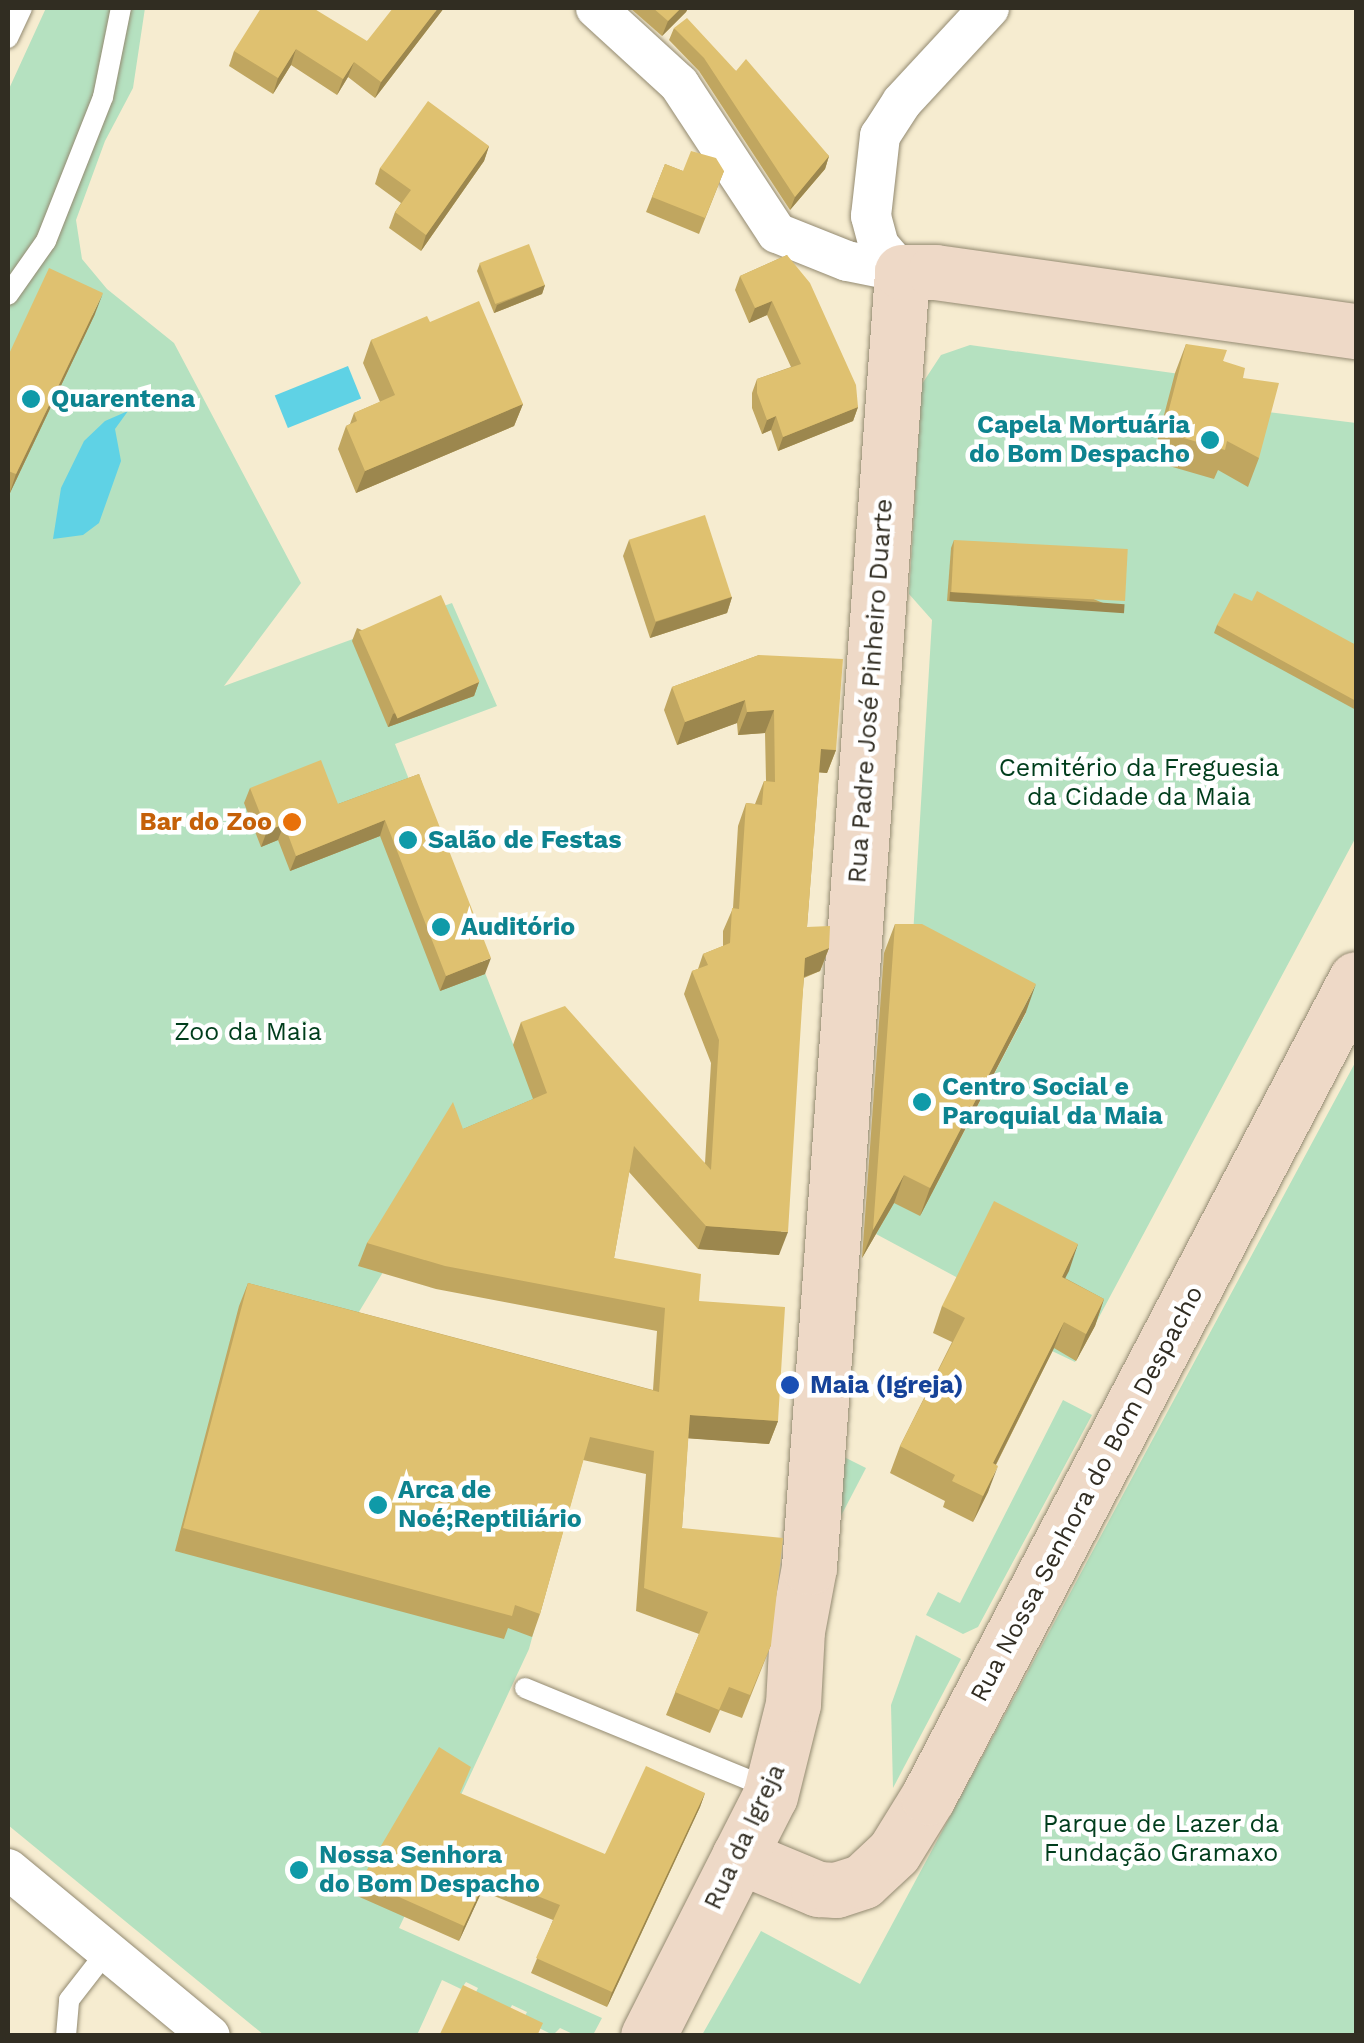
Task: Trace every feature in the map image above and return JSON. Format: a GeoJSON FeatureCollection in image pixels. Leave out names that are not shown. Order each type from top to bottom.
{"type":"FeatureCollection","features":[{"type":"Feature","properties":{"kind":"main road"},"geometry":{"type":"LineString","coordinates":[[902,272],[935,272],[1356,330]]}},
{"type":"Feature","properties":{"kind":"main road","name":"Rua Padre José Pinheiro Duarte"},"geometry":{"type":"LineString","coordinates":[[809,1567],[902,272]]}},
{"type":"Feature","properties":{"kind":"main road","name":"Rua Nossa Senhora do Bom Despacho"},"geometry":{"type":"LineString","coordinates":[[740,1856],[818,1889],[836,1890],[863,1880],[894,1852],[928,1797],[1356,979]]}},
{"type":"Feature","properties":{"kind":"main road","name":"Rua da Igreja"},"geometry":{"type":"LineString","coordinates":[[648,2036],[772,1789],[788,1740],[797,1632],[809,1567]]}},
{"type":"Feature","properties":{"kind":"street"},"geometry":{"type":"LineString","coordinates":[[596,8],[678,84],[778,233],[847,261],[902,272]]}},
{"type":"Feature","properties":{"kind":"street"},"geometry":{"type":"LineString","coordinates":[[902,272],[880,246],[871,216],[880,136],[902,102],[989,8]]}},
{"type":"Feature","properties":{"kind":"street"},"geometry":{"type":"LineString","coordinates":[[8,1870],[210,2036]]}},
{"type":"Feature","properties":{"kind":"lane"},"geometry":{"type":"LineString","coordinates":[[8,38],[22,8]]}},
{"type":"Feature","properties":{"kind":"lane"},"geometry":{"type":"LineString","coordinates":[[8,295],[46,241],[96,116],[121,8]]}},
{"type":"Feature","properties":{"kind":"lane"},"geometry":{"type":"LineString","coordinates":[[525,1688],[772,1789]]}},
{"type":"Feature","properties":{"kind":"lane"},"geometry":{"type":"LineString","coordinates":[[66,2036],[70,2000],[106,1951]]}},
{"type":"Feature","properties":{"kind":"green space","name":"Zoo da Maia"},"geometry":{"type":"Polygon","coordinates":[[[46,8],[145,8],[133,88],[105,141],[76,220],[82,259],[107,289],[174,343],[301,583],[224,686],[452,603],[497,706],[395,744],[541,1115],[455,1153],[345,1335],[596,1402],[529,1649],[399,1928],[602,2018],[593,2035],[575,2035],[560,2028],[553,2035],[523,2020],[527,2012],[512,2005],[508,2013],[474,1996],[478,1988],[466,1982],[461,1989],[442,1980],[417,2035],[264,2035],[8,1825],[8,91],[46,8]]]}},
{"type":"Feature","properties":{"kind":"green space","name":"Cemitério da Freguesia da Cidade da Maia"},"geometry":{"type":"Polygon","coordinates":[[[970,345],[1216,379],[1269,412],[1356,423],[1356,837],[1075,1362],[1052,1351],[1053,1329],[876,1234],[910,1174],[935,1187],[1026,1013],[912,952],[932,620],[909,594],[922,384],[941,355],[970,345]]]}},
{"type":"Feature","properties":{"kind":"green space","name":"Parque de Lazer da Fundação Gramaxo"},"geometry":{"type":"Polygon","coordinates":[[[1356,1061],[1356,2035],[702,2035],[761,1931],[860,1984],[1356,1061]]]}},
{"type":"Feature","properties":{"kind":"green space"},"geometry":{"type":"Polygon","coordinates":[[[1063,1400],[1092,1415],[978,1627],[963,1634],[926,1615],[938,1592],[960,1603],[1063,1400]]]}},
{"type":"Feature","properties":{"kind":"green space"},"geometry":{"type":"Polygon","coordinates":[[[836,1453],[866,1468],[830,1537],[836,1453]]]}},
{"type":"Feature","properties":{"kind":"green space"},"geometry":{"type":"Polygon","coordinates":[[[916,1635],[961,1659],[893,1788],[891,1705],[916,1635]]]}},
{"type":"Feature","properties":{"kind":"water"},"geometry":{"type":"Polygon","coordinates":[[[348,366],[361,398],[288,428],[275,396],[348,366]]]}},
{"type":"Feature","properties":{"kind":"water"},"geometry":{"type":"Polygon","coordinates":[[[128,411],[115,429],[121,461],[99,523],[83,535],[53,539],[61,488],[84,441],[105,421],[128,411]]]}},
{"type":"Feature","properties":{"kind":"building"},"geometry":{"type":"Polygon","coordinates":[[[261,8],[313,8],[367,41],[393,8],[438,8],[381,82],[354,62],[343,79],[296,49],[278,78],[234,51],[261,8]]]}},
{"type":"Feature","properties":{"kind":"building"},"geometry":{"type":"Polygon","coordinates":[[[653,8],[681,8],[668,21],[653,8]]]}},
{"type":"Feature","properties":{"kind":"building"},"geometry":{"type":"Polygon","coordinates":[[[687,18],[736,71],[746,59],[829,156],[795,197],[704,58],[674,28],[687,18]]]}},
{"type":"Feature","properties":{"kind":"building"},"geometry":{"type":"Polygon","coordinates":[[[428,101],[489,146],[426,235],[395,212],[411,190],[380,168],[428,101]]]}},
{"type":"Feature","properties":{"kind":"building"},"geometry":{"type":"Polygon","coordinates":[[[691,151],[716,158],[724,171],[705,218],[652,197],[665,164],[683,171],[691,151]]]}},
{"type":"Feature","properties":{"kind":"building"},"geometry":{"type":"Polygon","coordinates":[[[529,244],[545,285],[495,304],[480,263],[529,244]]]}},
{"type":"Feature","properties":{"kind":"building"},"geometry":{"type":"Polygon","coordinates":[[[787,255],[810,283],[856,385],[858,407],[783,437],[776,416],[767,420],[757,393],[757,379],[801,364],[772,301],[755,308],[740,276],[787,255]]]}},
{"type":"Feature","properties":{"kind":"building","name":"Quarentena"},"geometry":{"type":"Polygon","coordinates":[[[49,268],[103,293],[16,474],[8,471],[8,356],[49,268]]]}},
{"type":"Feature","properties":{"kind":"building"},"geometry":{"type":"Polygon","coordinates":[[[479,301],[523,404],[365,471],[346,426],[357,421],[354,413],[395,395],[371,340],[427,316],[430,322],[479,301]]]}},
{"type":"Feature","properties":{"kind":"building"},"geometry":{"type":"Polygon","coordinates":[[[1186,344],[1227,350],[1223,361],[1245,368],[1243,378],[1279,383],[1259,458],[1227,441],[1225,450],[1163,432],[1186,344]]]}},
{"type":"Feature","properties":{"kind":"building"},"geometry":{"type":"Polygon","coordinates":[[[705,515],[732,597],[655,622],[629,540],[705,515]]]}},
{"type":"Feature","properties":{"kind":"building"},"geometry":{"type":"Polygon","coordinates":[[[954,540],[1128,549],[1125,601],[951,592],[954,540]]]}},
{"type":"Feature","properties":{"kind":"building"},"geometry":{"type":"Polygon","coordinates":[[[1257,591],[1356,645],[1356,701],[1217,625],[1234,593],[1252,601],[1257,591]]]}},
{"type":"Feature","properties":{"kind":"building"},"geometry":{"type":"Polygon","coordinates":[[[441,595],[480,682],[397,718],[359,632],[441,595]]]}},
{"type":"Feature","properties":{"kind":"building"},"geometry":{"type":"Polygon","coordinates":[[[759,655],[843,659],[836,750],[821,749],[807,927],[830,926],[829,948],[805,958],[788,1232],[706,1226],[634,1146],[614,1258],[701,1274],[699,1301],[785,1307],[778,1421],[690,1415],[682,1528],[783,1538],[771,1645],[750,1695],[729,1687],[719,1710],[675,1692],[708,1612],[644,1588],[654,1451],[590,1437],[540,1614],[515,1605],[512,1616],[183,1528],[248,1283],[659,1392],[665,1308],[445,1266],[367,1243],[453,1102],[463,1129],[547,1093],[521,1022],[565,1006],[711,1170],[719,1040],[692,971],[708,965],[703,954],[730,943],[732,908],[739,909],[746,803],[762,805],[764,781],[775,782],[774,710],[747,712],[745,700],[685,722],[672,687],[759,655]]]}},
{"type":"Feature","properties":{"kind":"building"},"geometry":{"type":"Polygon","coordinates":[[[321,760],[338,804],[419,774],[491,958],[446,976],[385,820],[296,856],[284,824],[267,831],[250,788],[321,760]]]}},
{"type":"Feature","properties":{"kind":"building","name":"Centro Social e Paroquial da Maia"},"geometry":{"type":"Polygon","coordinates":[[[895,924],[922,924],[1036,984],[930,1188],[904,1175],[873,1230],[895,924]]]}},
{"type":"Feature","properties":{"kind":"building"},"geometry":{"type":"Polygon","coordinates":[[[994,1201],[1078,1244],[1062,1277],[1104,1299],[1086,1334],[1064,1322],[993,1463],[998,1466],[983,1496],[952,1481],[955,1475],[900,1446],[965,1318],[942,1306],[994,1201]]]}},
{"type":"Feature","properties":{"kind":"building"},"geometry":{"type":"Polygon","coordinates":[[[439,1747],[471,1767],[460,1793],[605,1854],[646,1766],[705,1793],[612,1992],[536,1958],[560,1905],[487,1876],[464,1926],[361,1880],[439,1747]]]}},
{"type":"Feature","properties":{"kind":"building"},"geometry":{"type":"Polygon","coordinates":[[[463,1985],[543,2023],[537,2036],[439,2036],[463,1985]]]}},
{"type":"Feature","properties":{"kind":"place","name":"Quarentena"},"geometry":{"type":"Point","coordinates":[31,399]}},
{"type":"Feature","properties":{"kind":"place","name":"Capela Mortuária do Bom Despacho"},"geometry":{"type":"Point","coordinates":[1210,440]}},
{"type":"Feature","properties":{"kind":"place","name":"Bar do Zoo"},"geometry":{"type":"Point","coordinates":[292,822]}},
{"type":"Feature","properties":{"kind":"place","name":"Salão de Festas"},"geometry":{"type":"Point","coordinates":[408,840]}},
{"type":"Feature","properties":{"kind":"place","name":"Auditório"},"geometry":{"type":"Point","coordinates":[441,927]}},
{"type":"Feature","properties":{"kind":"place","name":"Centro Social e Paroquial da Maia"},"geometry":{"type":"Point","coordinates":[922,1102]}},
{"type":"Feature","properties":{"kind":"place","name":"Maia (Igreja)"},"geometry":{"type":"Point","coordinates":[790,1385]}},
{"type":"Feature","properties":{"kind":"place","name":"Arca de Noé;Reptiliário"},"geometry":{"type":"Point","coordinates":[378,1505]}},
{"type":"Feature","properties":{"kind":"place","name":"Nossa Senhora do Bom Despacho"},"geometry":{"type":"Point","coordinates":[299,1870]}}]}
